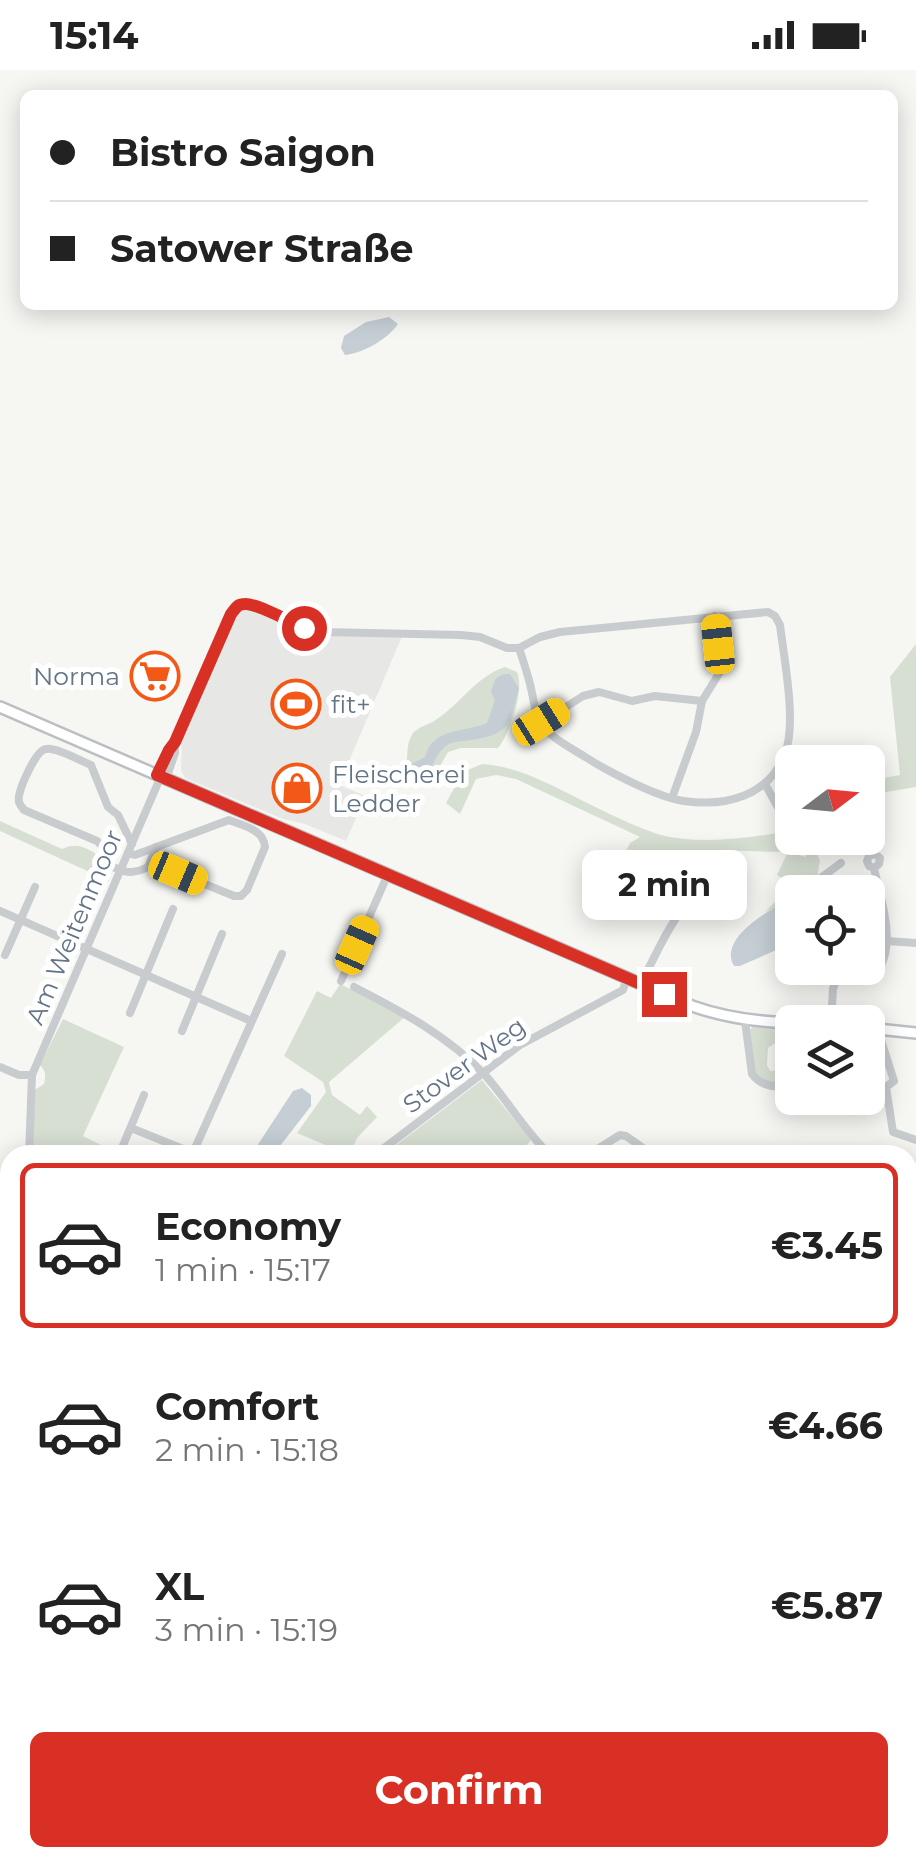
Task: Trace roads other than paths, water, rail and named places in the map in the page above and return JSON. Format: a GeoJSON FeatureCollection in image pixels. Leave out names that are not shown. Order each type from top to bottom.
{"type":"FeatureCollection","features":[{"type":"Feature","properties":{"kind":"main road"},"geometry":{"type":"LineString","coordinates":[[0,708],[717,1016],[775,1022]]}},
{"type":"Feature","properties":{"kind":"main road"},"geometry":{"type":"LineString","coordinates":[[885,1029],[916,1032]]}},
{"type":"Feature","properties":{"kind":"street","name":"Am Weitenmoor"},"geometry":{"type":"LineString","coordinates":[[29,1145],[32,1075],[161,777],[169,750],[237,607],[245,604],[324,632],[461,635],[519,648]]}},
{"type":"Feature","properties":{"kind":"street"},"geometry":{"type":"LineString","coordinates":[[768,612],[780,625],[790,726],[782,762],[765,784],[733,801],[683,801],[608,771],[547,731],[534,707],[519,648],[550,634],[768,612]]}},
{"type":"Feature","properties":{"kind":"street"},"geometry":{"type":"LineString","coordinates":[[672,798],[696,732],[702,700],[720,672],[715,616]]}},
{"type":"Feature","properties":{"kind":"street"},"geometry":{"type":"LineString","coordinates":[[541,722],[582,696],[599,692],[632,700],[655,696],[702,700]]}},
{"type":"Feature","properties":{"kind":"street"},"geometry":{"type":"LineString","coordinates":[[150,862],[241,896],[265,847],[261,834],[230,820],[134,855],[91,765],[51,748],[37,754],[19,797],[24,810],[97,841],[108,864],[134,874],[148,867],[150,862],[156,847]]}},
{"type":"Feature","properties":{"kind":"street"},"geometry":{"type":"LineString","coordinates":[[765,784],[775,803]]}},
{"type":"Feature","properties":{"kind":"street"},"geometry":{"type":"LineString","coordinates":[[825,875],[841,863]]}},
{"type":"Feature","properties":{"kind":"street"},"geometry":{"type":"LineString","coordinates":[[874,868],[888,941],[885,956]]}},
{"type":"Feature","properties":{"kind":"street"},"geometry":{"type":"LineString","coordinates":[[341,980],[388,874]]}},
{"type":"Feature","properties":{"kind":"street"},"geometry":{"type":"LineString","coordinates":[[5,956],[35,887]]}},
{"type":"Feature","properties":{"kind":"street"},"geometry":{"type":"LineString","coordinates":[[641,984],[684,908]]}},
{"type":"Feature","properties":{"kind":"street"},"geometry":{"type":"LineString","coordinates":[[130,1013],[173,909]]}},
{"type":"Feature","properties":{"kind":"street"},"geometry":{"type":"LineString","coordinates":[[0,911],[250,1021]]}},
{"type":"Feature","properties":{"kind":"street"},"geometry":{"type":"LineString","coordinates":[[182,1030],[222,934]]}},
{"type":"Feature","properties":{"kind":"street"},"geometry":{"type":"LineString","coordinates":[[888,941],[916,943]]}},
{"type":"Feature","properties":{"kind":"street"},"geometry":{"type":"LineString","coordinates":[[196,1145],[282,954]]}},
{"type":"Feature","properties":{"kind":"street","name":"Stover Weg"},"geometry":{"type":"LineString","coordinates":[[388,1145],[520,1045],[622,990],[628,978]]}},
{"type":"Feature","properties":{"kind":"street"},"geometry":{"type":"LineString","coordinates":[[354,986],[422,1023],[483,1074],[540,1145]]}},
{"type":"Feature","properties":{"kind":"street"},"geometry":{"type":"LineString","coordinates":[[745,1021],[752,1074],[764,1085],[775,1086]]}},
{"type":"Feature","properties":{"kind":"street"},"geometry":{"type":"LineString","coordinates":[[885,1035],[891,1030]]}},
{"type":"Feature","properties":{"kind":"street"},"geometry":{"type":"LineString","coordinates":[[885,1055],[894,1081],[886,1087],[893,1132],[916,1140]]}},
{"type":"Feature","properties":{"kind":"street"},"geometry":{"type":"LineString","coordinates":[[0,1067],[19,1075],[32,1075]]}},
{"type":"Feature","properties":{"kind":"street"},"geometry":{"type":"LineString","coordinates":[[123,1145],[144,1094]]}},
{"type":"Feature","properties":{"kind":"street"},"geometry":{"type":"LineString","coordinates":[[130,1128],[171,1145]]}},
{"type":"Feature","properties":{"kind":"street"},"geometry":{"type":"LineString","coordinates":[[604,1145],[620,1135],[639,1145]]}},
{"type":"Feature","properties":{"kind":"place","name":"Norma"},"geometry":{"type":"Point","coordinates":[155,676]}},
{"type":"Feature","properties":{"kind":"place","name":"fit+"},"geometry":{"type":"Point","coordinates":[296,704]}},
{"type":"Feature","properties":{"kind":"place","name":"Fleischerei Ledder"},"geometry":{"type":"Point","coordinates":[297,788]}}]}
